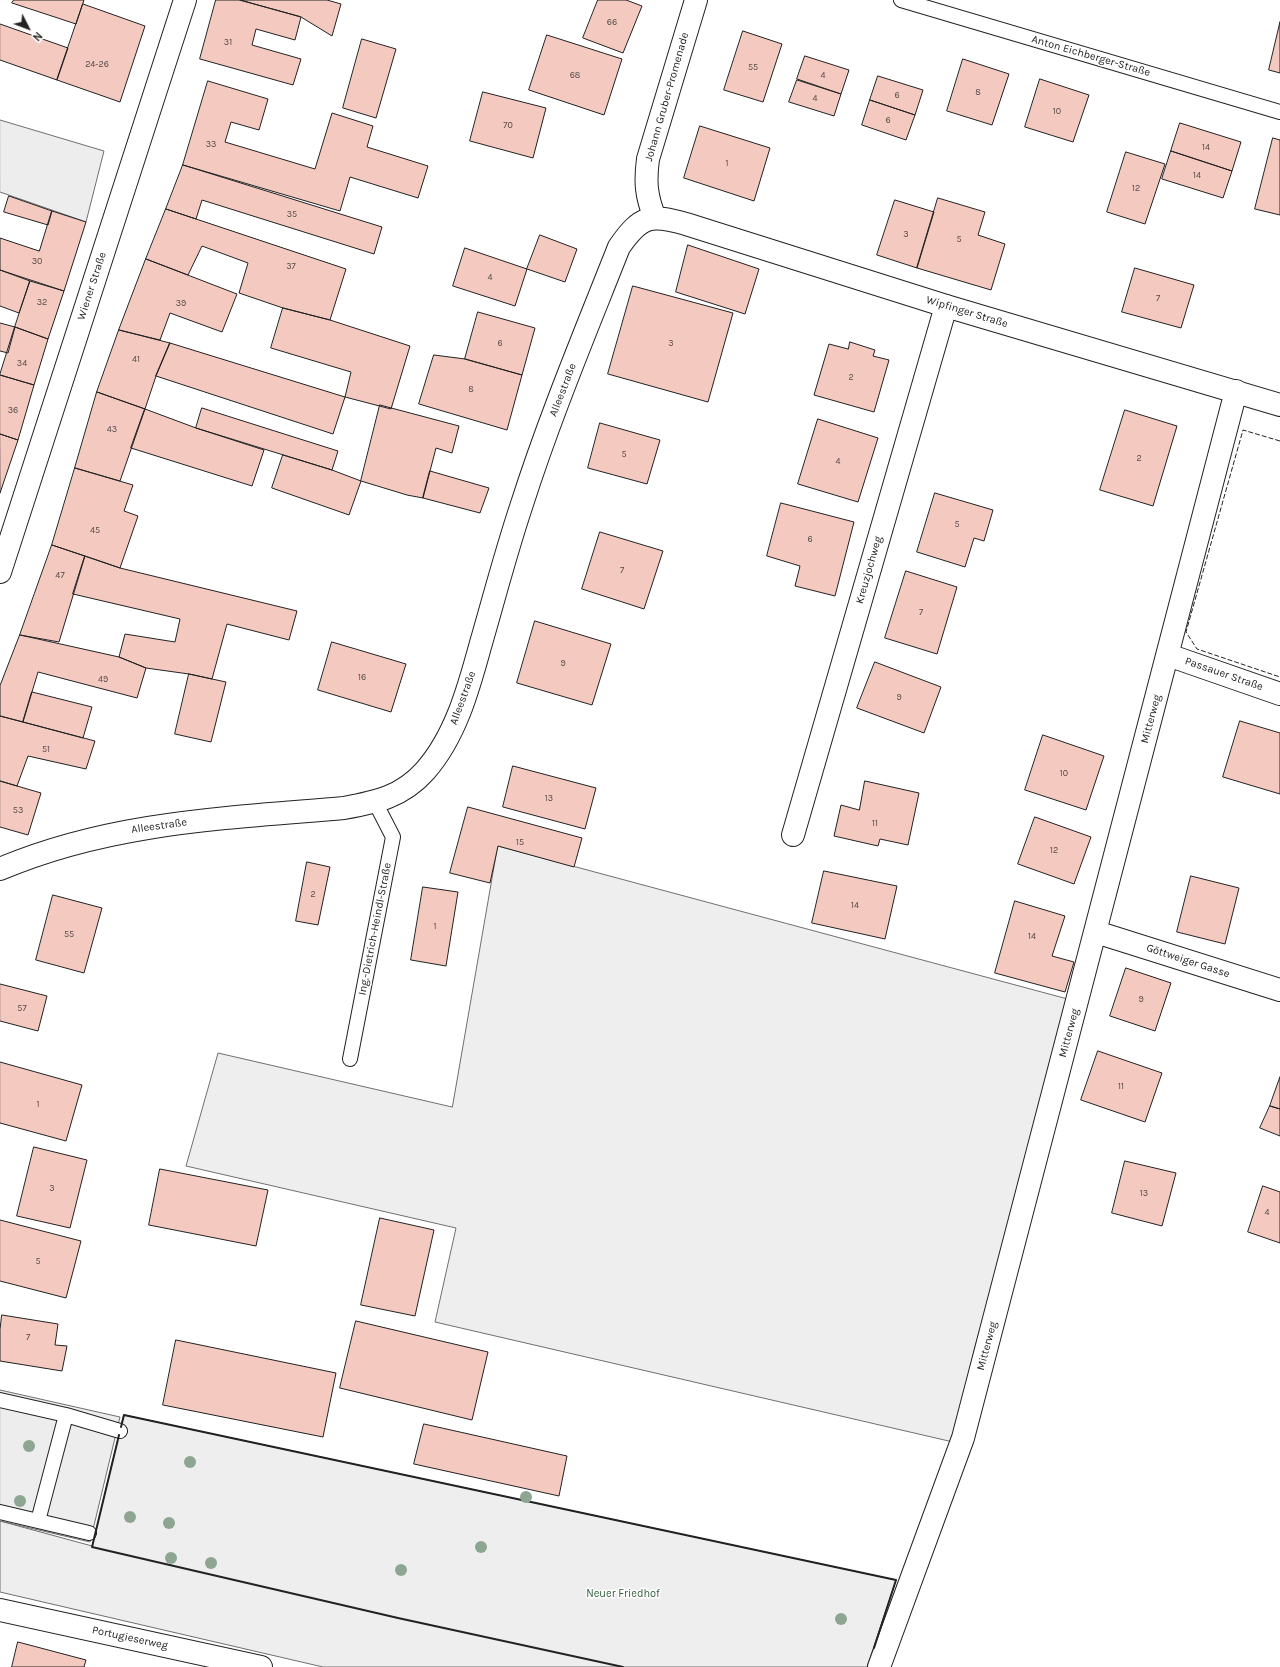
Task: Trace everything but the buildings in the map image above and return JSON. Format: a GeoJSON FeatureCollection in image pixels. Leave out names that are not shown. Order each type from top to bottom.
{"type":"FeatureCollection","features":[{"type":"Feature","properties":{"kind":"street","name":"Wiener Straße"},"geometry":{"type":"LineString","coordinates":[[0,572],[184,0]]}},
{"type":"Feature","properties":{"kind":"street","name":"Johann Gruber-Promenade"},"geometry":{"type":"LineString","coordinates":[[655,218],[646,191],[648,158],[696,0]]}},
{"type":"Feature","properties":{"kind":"street","name":"Wipfinger Straße"},"geometry":{"type":"LineString","coordinates":[[655,218],[662,218],[686,224],[946,306],[1280,405]]}},
{"type":"Feature","properties":{"kind":"street","name":"Alleestraße"},"geometry":{"type":"LineString","coordinates":[[0,869],[66,845],[153,826],[344,808],[375,802],[394,795],[414,781],[434,759],[449,733],[469,686],[520,508],[542,445],[620,247],[628,234],[636,226],[655,218]]}},
{"type":"Feature","properties":{"kind":"street","name":"Kreuzjochweg"},"geometry":{"type":"LineString","coordinates":[[793,835],[946,306]]}},
{"type":"Feature","properties":{"kind":"street","name":"Mitterweg"},"geometry":{"type":"LineString","coordinates":[[879,1667],[963,1438],[1236,391]]}},
{"type":"Feature","properties":{"kind":"street","name":"Passauer Straße"},"geometry":{"type":"LineString","coordinates":[[1168,655],[1280,694]]}},
{"type":"Feature","properties":{"kind":"street","name":"Göttweiger Gasse"},"geometry":{"type":"LineString","coordinates":[[1096,932],[1280,990]]}},
{"type":"Feature","properties":{"kind":"street","name":"Portugieserweg"},"geometry":{"type":"LineString","coordinates":[[0,1610],[261,1667]]}},
{"type":"Feature","properties":{"kind":"lane","name":"Anton Eichberger-Straße"},"geometry":{"type":"LineString","coordinates":[[901,0],[1280,112]]}},
{"type":"Feature","properties":{"kind":"lane","name":"Ing.-Dietrich-Heindl-Straße"},"geometry":{"type":"LineString","coordinates":[[350,1059],[393,837],[375,802]]}},
{"type":"Feature","properties":{"kind":"lane"},"geometry":{"type":"LineString","coordinates":[[0,1400],[66,1415],[120,1431]]}},
{"type":"Feature","properties":{"kind":"lane"},"geometry":{"type":"LineString","coordinates":[[38,1521],[66,1415]]}},
{"type":"Feature","properties":{"kind":"lane"},"geometry":{"type":"LineString","coordinates":[[0,1512],[89,1534]]}},
{"type":"Feature","properties":{"kind":"green space"},"geometry":{"type":"Polygon","coordinates":[[[498,846],[1075,1001],[975,1347],[953,1442],[435,1322],[456,1228],[186,1166],[218,1053],[452,1107],[498,846]]]}},
{"type":"Feature","properties":{"kind":"green space","name":"Neuer Friedhof"},"geometry":{"type":"Polygon","coordinates":[[[124,1415],[896,1580],[867,1667],[323,1667],[0,1592],[0,1521],[92,1546],[124,1415]]]}},
{"type":"Feature","properties":{"kind":"shaded area"},"geometry":{"type":"Polygon","coordinates":[[[0,120],[104,151],[86,222],[0,192],[0,120]]]}},
{"type":"Feature","properties":{"kind":"shaded area"},"geometry":{"type":"Polygon","coordinates":[[[0,1390],[120,1417],[90,1542],[0,1521],[0,1390]]]}},
{"type":"Feature","properties":{"kind":"fence"},"geometry":{"type":"LineString","coordinates":[[1280,441],[1243,430],[1186,632],[1197,649],[1280,677]]}},
{"type":"Feature","properties":{"kind":"wall"},"geometry":{"type":"LineString","coordinates":[[121,1427],[124,1415],[896,1580],[874,1648]]}},
{"type":"Feature","properties":{"kind":"wall"},"geometry":{"type":"LineString","coordinates":[[119,1435],[92,1547],[398,1618],[623,1667]]}}]}
